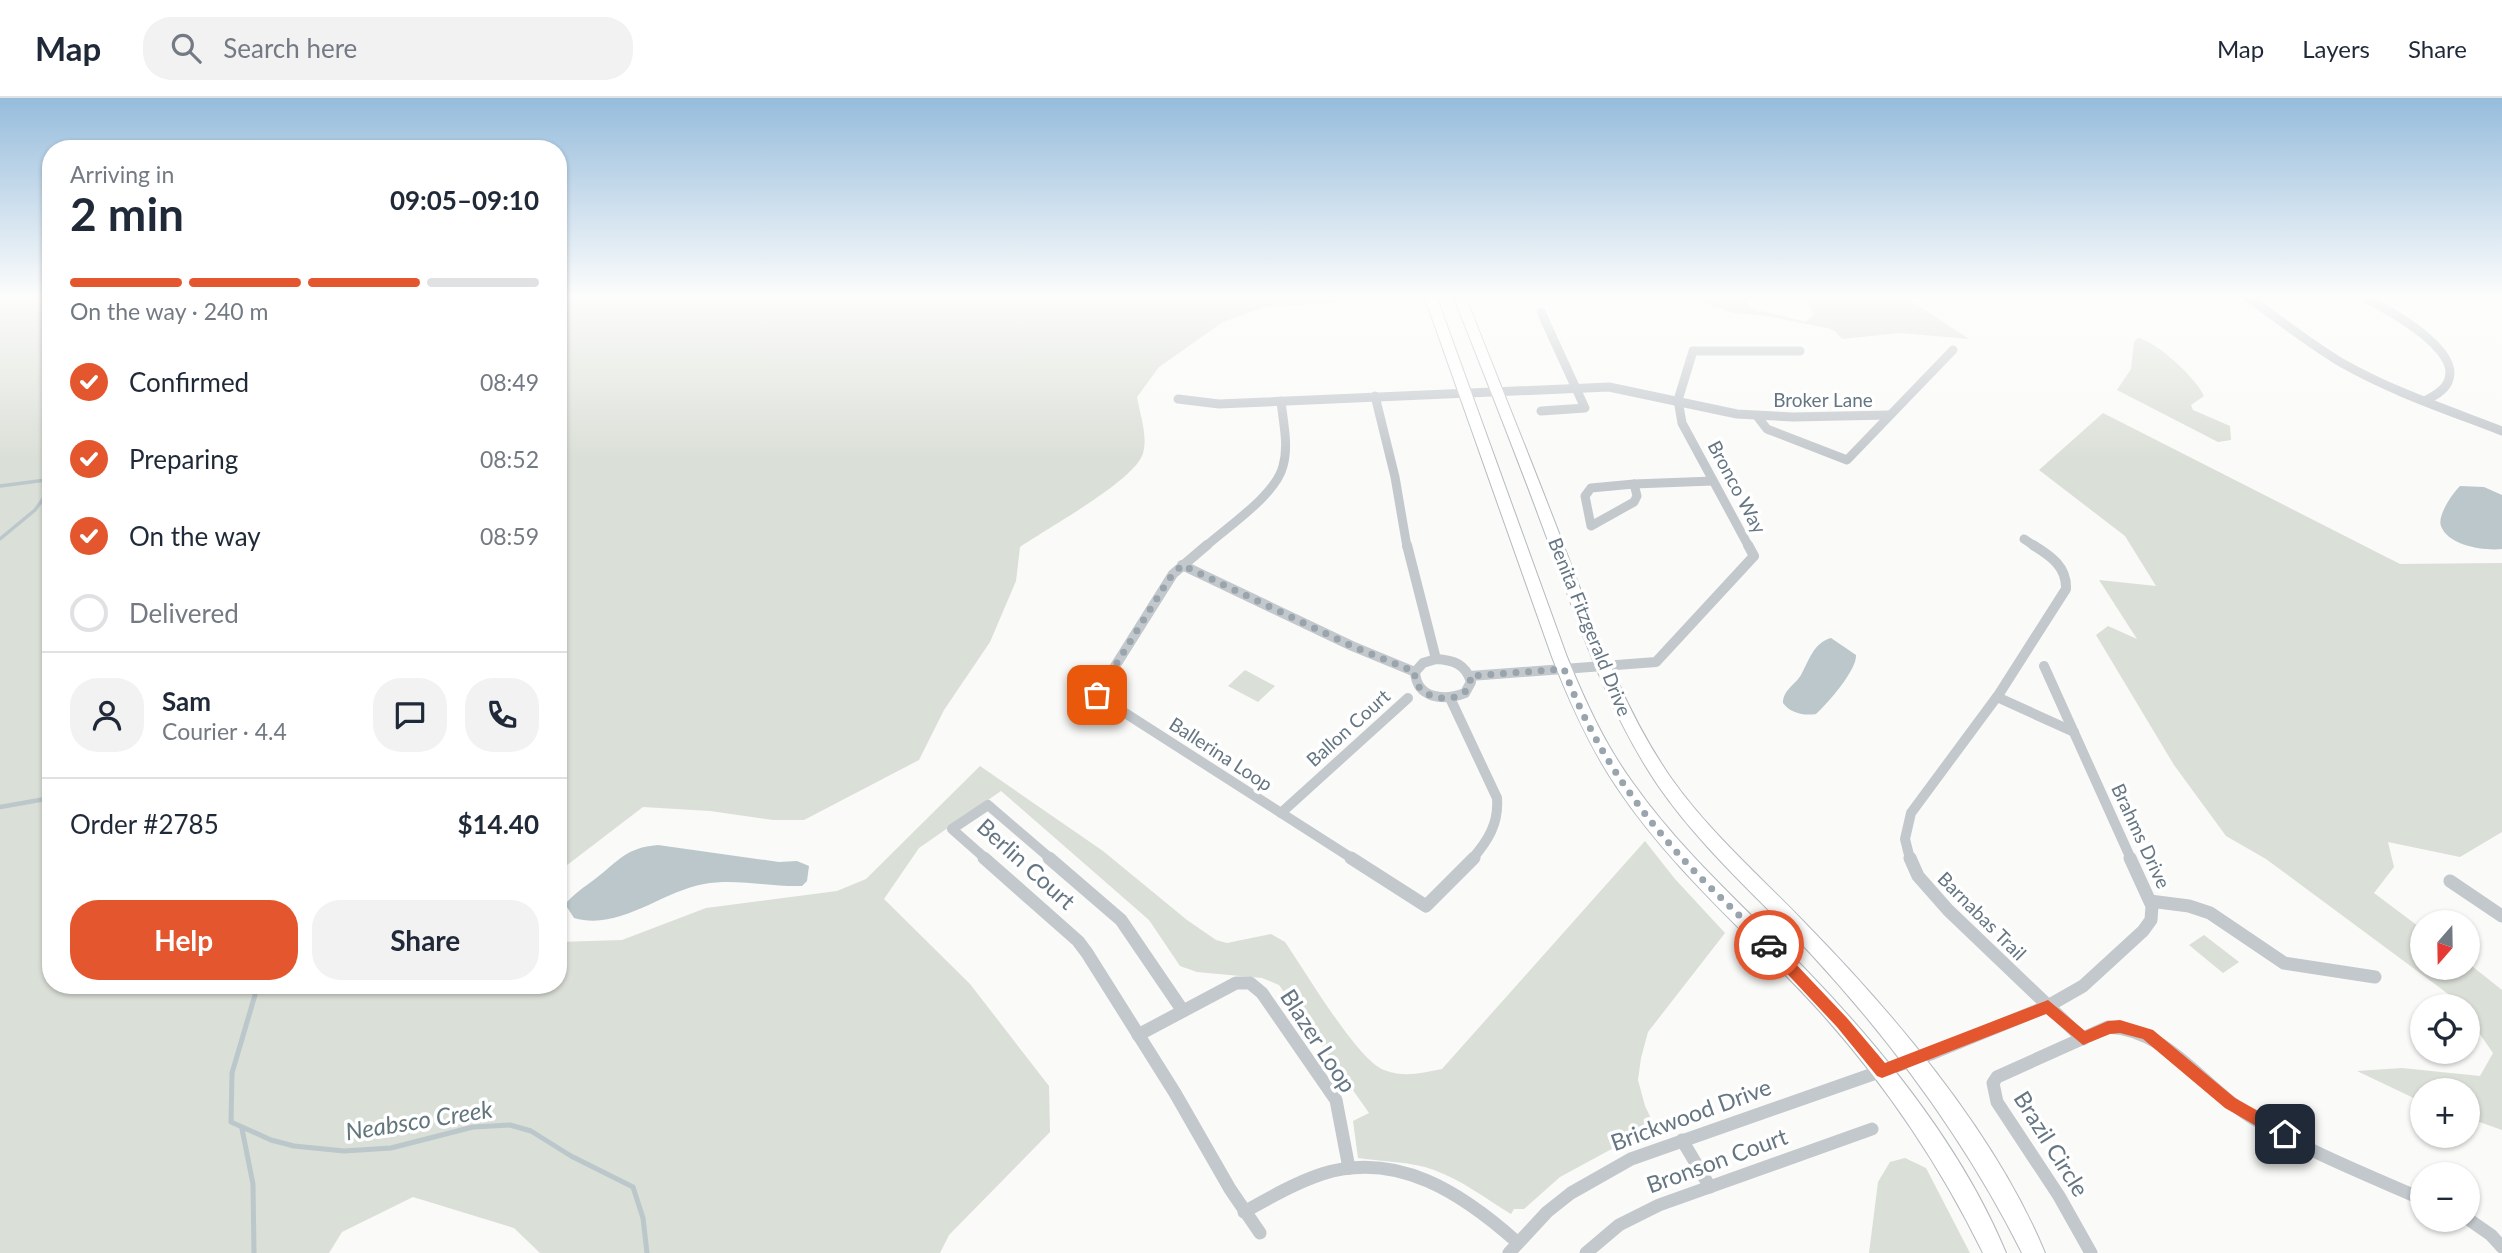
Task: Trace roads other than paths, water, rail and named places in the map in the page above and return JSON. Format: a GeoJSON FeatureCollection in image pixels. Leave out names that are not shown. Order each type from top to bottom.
{"type":"FeatureCollection","features":[{"type":"Feature","properties":{"kind":"main road","name":"Benita Fitzgerald Drive"},"geometry":{"type":"LineString","coordinates":[[1450,352],[1564,669],[1585,720],[1623,784],[1668,843],[1805,982],[1882,1071],[1947,1164],[1995,1253]]}},
{"type":"Feature","properties":{"kind":"main road","name":"Benita Fitzgerald Drive"},"geometry":{"type":"LineString","coordinates":[[1481,352],[1602,666],[1643,748],[1689,813],[1817,948],[1913,1060],[1983,1162],[2034,1253]]}},
{"type":"Feature","properties":{"kind":"street"},"geometry":{"type":"LineString","coordinates":[[1541,411],[1586,408],[1559,352]]}},
{"type":"Feature","properties":{"kind":"street"},"geometry":{"type":"LineString","coordinates":[[1678,400],[1693,352]]}},
{"type":"Feature","properties":{"kind":"street","name":"Broker Lane"},"geometry":{"type":"LineString","coordinates":[[1757,416],[1767,429],[1847,460],[1951,352]]}},
{"type":"Feature","properties":{"kind":"street"},"geometry":{"type":"LineString","coordinates":[[2326,352],[2377,381],[2502,431]]}},
{"type":"Feature","properties":{"kind":"street"},"geometry":{"type":"LineString","coordinates":[[2426,401],[2437,394],[2449,379],[2450,373],[2439,352]]}},
{"type":"Feature","properties":{"kind":"street","name":"Broker Lane"},"geometry":{"type":"LineString","coordinates":[[1178,399],[1212,404],[1575,386],[1629,389],[1707,409],[1757,416],[1889,415]]}},
{"type":"Feature","properties":{"kind":"street"},"geometry":{"type":"LineString","coordinates":[[1375,396],[1395,477],[1409,557],[1436,659]]}},
{"type":"Feature","properties":{"kind":"street","name":"Bronco Way"},"geometry":{"type":"LineString","coordinates":[[1470,676],[1656,662],[1754,556],[1682,423],[1678,400]]}},
{"type":"Feature","properties":{"kind":"street","name":"Ballerina Loop"},"geometry":{"type":"LineString","coordinates":[[1281,401],[1285,458],[1277,480],[1260,499],[1169,579],[1097,695],[1426,906],[1493,835],[1500,811],[1497,798],[1450,698]]}},
{"type":"Feature","properties":{"kind":"street"},"geometry":{"type":"LineString","coordinates":[[1634,484],[1637,496],[1634,502],[1591,526],[1585,496],[1588,490],[1596,486],[1634,484],[1713,481]]}},
{"type":"Feature","properties":{"kind":"street","name":"Barnabas Trail"},"geometry":{"type":"LineString","coordinates":[[2024,539],[2054,559],[2066,574],[2066,589],[1997,697],[1911,813],[1905,839],[1908,854],[1918,876],[1975,938],[2083,1039]]}},
{"type":"Feature","properties":{"kind":"street"},"geometry":{"type":"LineString","coordinates":[[1182,565],[1352,646],[1415,672]]}},
{"type":"Feature","properties":{"kind":"street"},"geometry":{"type":"LineString","coordinates":[[1436,659],[1459,663],[1470,676],[1471,682],[1465,693],[1450,698],[1433,696],[1420,689],[1416,683],[1415,672],[1423,663],[1436,659]]}},
{"type":"Feature","properties":{"kind":"street","name":"Brahms Drive"},"geometry":{"type":"LineString","coordinates":[[1913,1060],[2048,1006],[2083,986],[2143,931],[2151,920],[2150,901],[2045,666]]}},
{"type":"Feature","properties":{"kind":"street"},"geometry":{"type":"LineString","coordinates":[[1997,697],[2074,732]]}},
{"type":"Feature","properties":{"kind":"street","name":"Ballon Court"},"geometry":{"type":"LineString","coordinates":[[1281,813],[1408,698]]}},
{"type":"Feature","properties":{"kind":"street","name":"Berlin Court"},"geometry":{"type":"LineString","coordinates":[[1183,1011],[1121,920],[988,805],[952,829],[1078,941],[1244,1212],[1260,1233]]}},
{"type":"Feature","properties":{"kind":"street"},"geometry":{"type":"LineString","coordinates":[[2450,881],[2502,916]]}},
{"type":"Feature","properties":{"kind":"street"},"geometry":{"type":"LineString","coordinates":[[2150,901],[2189,906],[2210,913],[2284,963],[2375,977]]}},
{"type":"Feature","properties":{"kind":"street","name":"Blazer Loop"},"geometry":{"type":"LineString","coordinates":[[1138,1035],[1236,983],[1250,984],[1262,993],[1336,1100],[1349,1168]]}},
{"type":"Feature","properties":{"kind":"street","name":"Brazil Circle"},"geometry":{"type":"LineString","coordinates":[[2091,1253],[2059,1196],[1993,1092],[1993,1083],[1997,1077],[2108,1027],[2120,1026],[2148,1034],[2230,1103],[2262,1123],[2410,1193]]}},
{"type":"Feature","properties":{"kind":"street","name":"Brickwood Drive"},"geometry":{"type":"LineString","coordinates":[[1513,1247],[1547,1212],[1603,1172],[1682,1140],[1913,1060]]}},
{"type":"Feature","properties":{"kind":"street","name":"Bronson Court"},"geometry":{"type":"LineString","coordinates":[[1586,1253],[1619,1225],[1643,1212],[1872,1129]]}},
{"type":"Feature","properties":{"kind":"street"},"geometry":{"type":"LineString","coordinates":[[1682,1140],[1710,1187]]}},
{"type":"Feature","properties":{"kind":"street"},"geometry":{"type":"LineString","coordinates":[[1244,1212],[1303,1181],[1349,1168],[1394,1170],[1440,1185],[1467,1200],[1513,1247]]}},
{"type":"Feature","properties":{"kind":"street"},"geometry":{"type":"LineString","coordinates":[[2480,1227],[2491,1234],[2502,1247]]}},
{"type":"Feature","properties":{"kind":"waterway","name":"Neabsco Creek"},"geometry":{"type":"LineString","coordinates":[[0,486],[42,481]]}},
{"type":"Feature","properties":{"kind":"waterway","name":"Neabsco Creek"},"geometry":{"type":"LineString","coordinates":[[0,539],[35,510],[42,500]]}},
{"type":"Feature","properties":{"kind":"waterway","name":"Neabsco Creek"},"geometry":{"type":"LineString","coordinates":[[0,807],[42,800]]}},
{"type":"Feature","properties":{"kind":"waterway","name":"Neabsco Creek"},"geometry":{"type":"LineString","coordinates":[[255,994],[232,1073],[231,1122],[271,1140],[294,1146],[344,1151],[391,1148],[473,1127],[510,1125],[531,1131],[571,1156],[633,1187],[643,1218],[647,1253]]}},
{"type":"Feature","properties":{"kind":"waterway"},"geometry":{"type":"LineString","coordinates":[[242,1129],[253,1184],[254,1253]]}}]}
